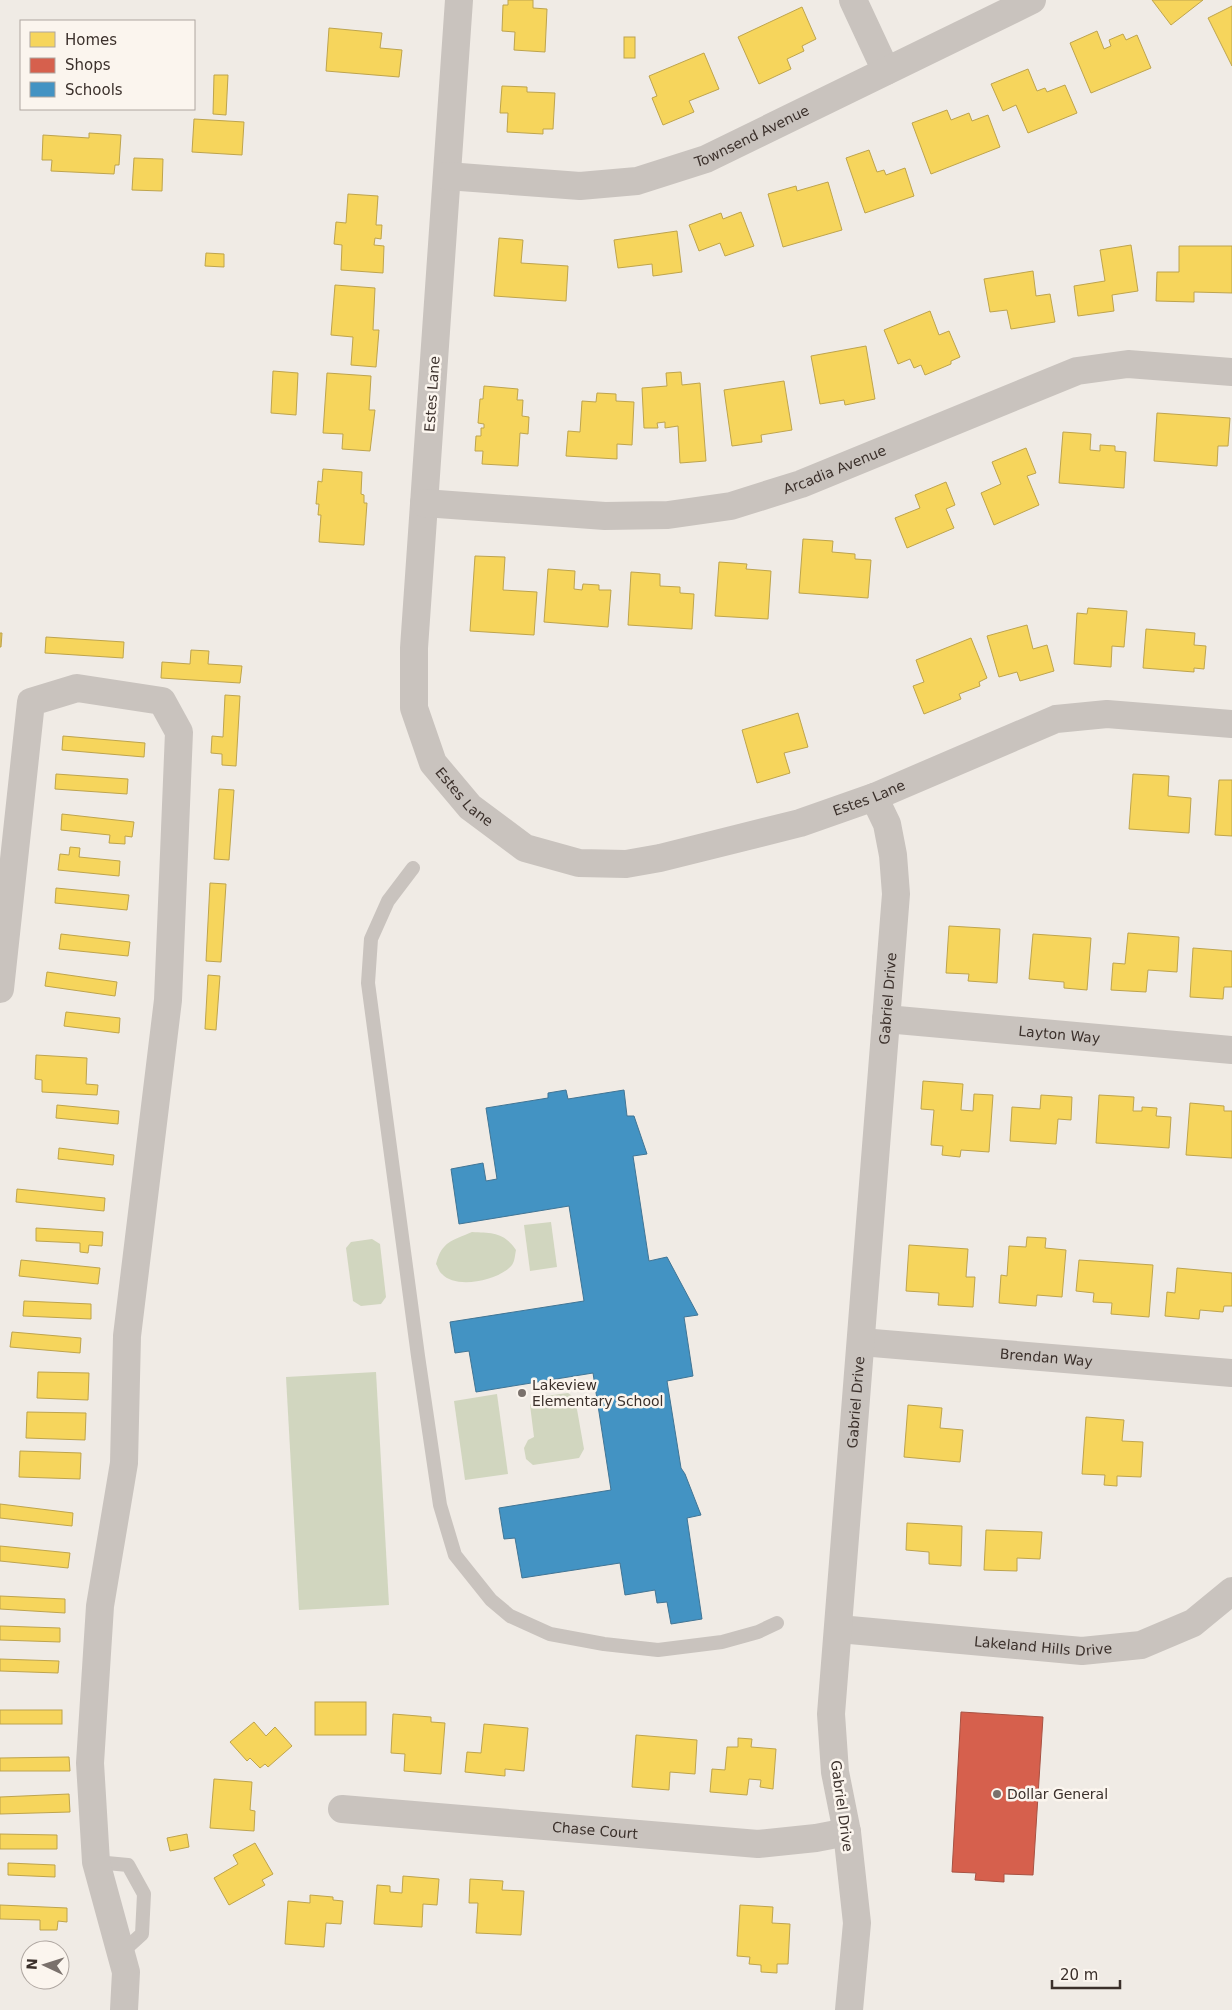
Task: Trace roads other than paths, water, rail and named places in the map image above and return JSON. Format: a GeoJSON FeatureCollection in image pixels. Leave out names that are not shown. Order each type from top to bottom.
{"type":"FeatureCollection","features":[{"type":"Feature","properties":{"kind":"street","name":"Estes Lane"},"geometry":{"type":"LineString","coordinates":[[459,0],[414,648],[414,708],[433,763],[470,807],[525,848],[580,863],[626,864],[660,858],[800,823],[874,797],[1056,719],[1107,714],[1232,724]]}},
{"type":"Feature","properties":{"kind":"street"},"geometry":{"type":"LineString","coordinates":[[853,0],[886,71]]}},
{"type":"Feature","properties":{"kind":"street","name":"Townsend Avenue"},"geometry":{"type":"LineString","coordinates":[[447,176],[580,186],[637,181],[706,159],[1032,0]]}},
{"type":"Feature","properties":{"kind":"street","name":"Arcadia Avenue"},"geometry":{"type":"LineString","coordinates":[[424,503],[604,516],[668,516],[731,506],[801,484],[1077,371],[1128,364],[1232,372]]}},
{"type":"Feature","properties":{"kind":"street"},"geometry":{"type":"LineString","coordinates":[[0,989],[31,702],[77,688],[162,701],[179,732],[168,1000],[126,1336],[124,1463],[100,1606],[90,1763],[96,1862],[126,1972],[124,2010]]}},
{"type":"Feature","properties":{"kind":"street","name":"Gabriel Drive"},"geometry":{"type":"LineString","coordinates":[[849,2010],[857,1923],[846,1832],[835,1772],[831,1714],[896,894],[893,855],[887,824],[874,797]]}},
{"type":"Feature","properties":{"kind":"street","name":"Layton Way"},"geometry":{"type":"LineString","coordinates":[[886,1019],[1232,1050]]}},
{"type":"Feature","properties":{"kind":"street","name":"Brendan Way"},"geometry":{"type":"LineString","coordinates":[[861,1342],[1232,1372]]}},
{"type":"Feature","properties":{"kind":"street","name":"Lakeland Hills Drive"},"geometry":{"type":"LineString","coordinates":[[839,1629],[1082,1651],[1141,1645],[1193,1623],[1232,1591]]}},
{"type":"Feature","properties":{"kind":"street","name":"Chase Court"},"geometry":{"type":"LineString","coordinates":[[342,1809],[758,1844],[816,1838],[846,1832]]}},
{"type":"Feature","properties":{"kind":"lane"},"geometry":{"type":"LineString","coordinates":[[413,868],[388,900],[371,939],[368,983],[440,1506],[455,1555],[491,1600],[510,1616],[550,1634],[604,1644],[658,1650],[722,1642],[758,1632],[777,1623]]}},
{"type":"Feature","properties":{"kind":"lane"},"geometry":{"type":"LineString","coordinates":[[96,1862],[128,1865],[144,1894],[142,1934],[121,1953]]}},
{"type":"Feature","properties":{"kind":"place","name":"Lakeview Elementary School"},"geometry":{"type":"Point","coordinates":[522,1393]}},
{"type":"Feature","properties":{"kind":"place","name":"Dollar General"},"geometry":{"type":"Point","coordinates":[997,1794]}}]}
